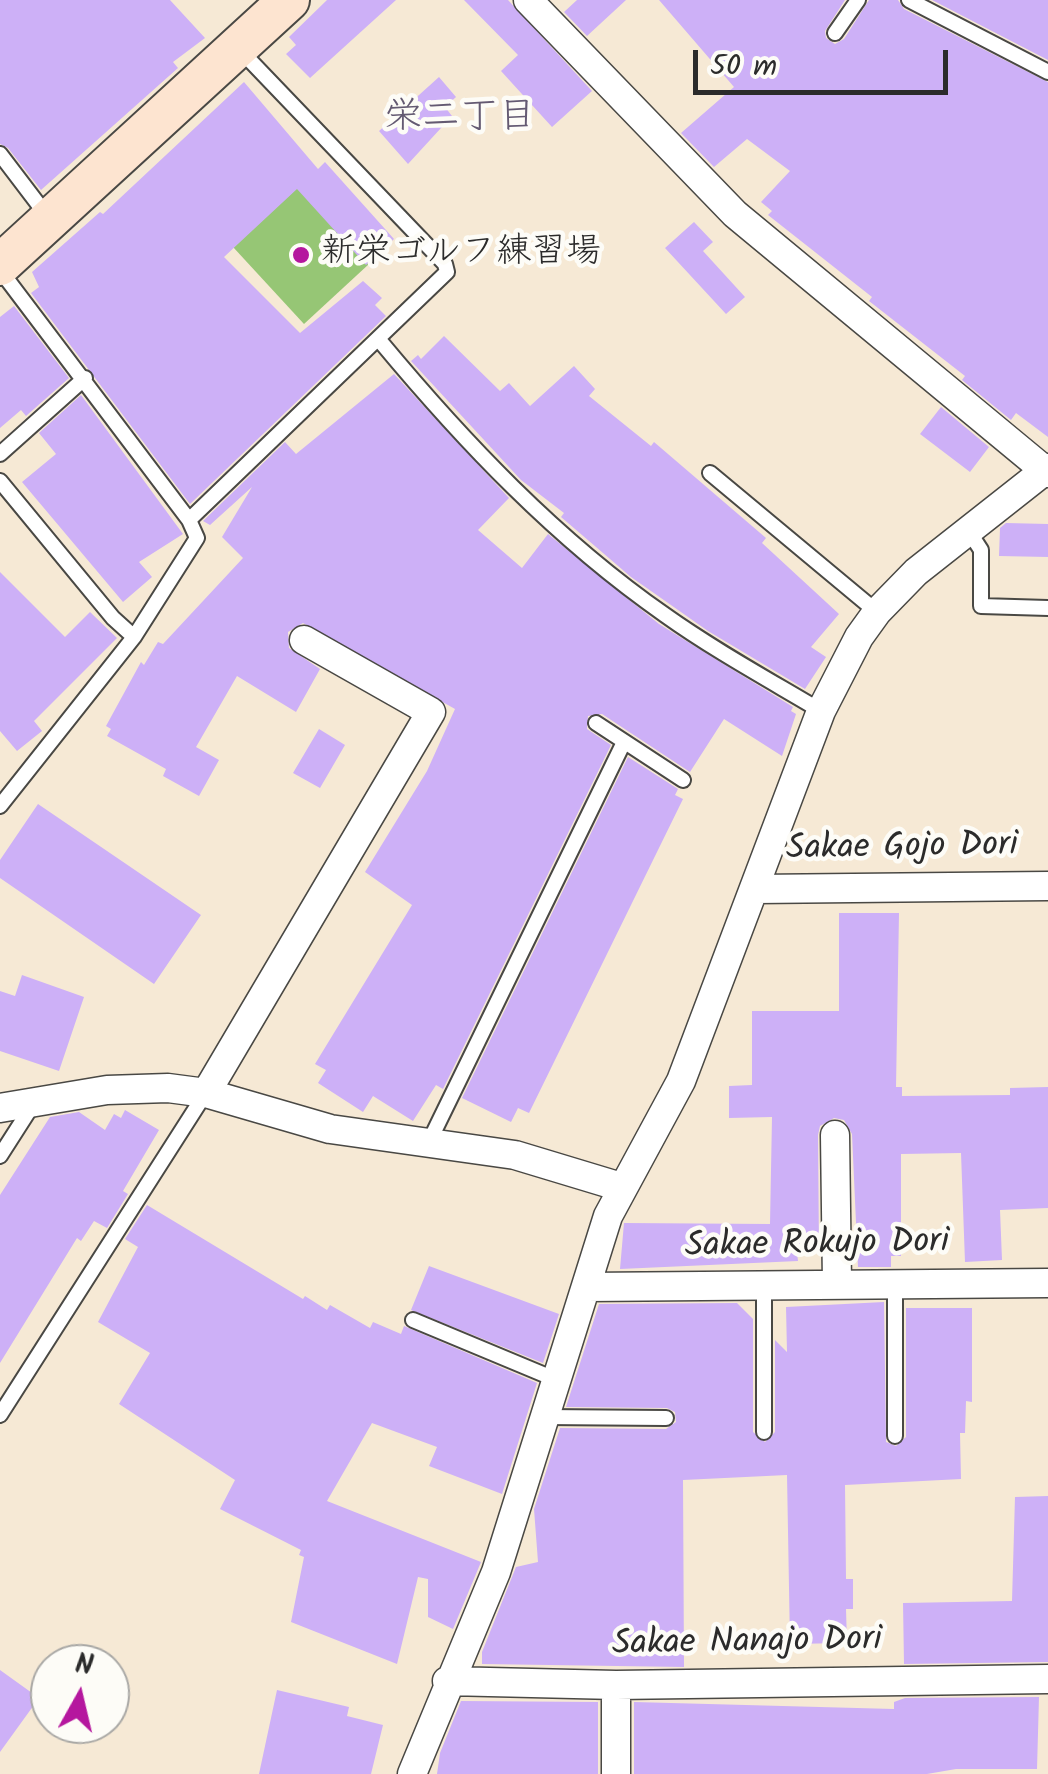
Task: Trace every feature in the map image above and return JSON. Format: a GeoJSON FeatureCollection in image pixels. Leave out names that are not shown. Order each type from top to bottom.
{"type":"FeatureCollection","features":[{"type":"Feature","properties":{"kind":"street"},"geometry":{"type":"LineString","coordinates":[[0,267],[289,0]]}},
{"type":"Feature","properties":{"kind":"street"},"geometry":{"type":"LineString","coordinates":[[412,1774],[447,1681],[496,1572],[621,1187],[681,1081],[821,712],[859,637],[877,612],[968,530],[1047,471],[735,214],[528,0]]}},
{"type":"Feature","properties":{"kind":"street"},"geometry":{"type":"LineString","coordinates":[[206,1093],[431,712],[304,640]]}},
{"type":"Feature","properties":{"kind":"street","name":"Sakae Gojo Dori"},"geometry":{"type":"LineString","coordinates":[[756,889],[1048,886]]}},
{"type":"Feature","properties":{"kind":"street"},"geometry":{"type":"LineString","coordinates":[[0,1108],[32,1106],[107,1090],[168,1088],[206,1093],[330,1129],[516,1155],[621,1187]]}},
{"type":"Feature","properties":{"kind":"street"},"geometry":{"type":"LineString","coordinates":[[834,1135],[837,1283]]}},
{"type":"Feature","properties":{"kind":"street","name":"Sakae Rokujo Dori"},"geometry":{"type":"LineString","coordinates":[[587,1287],[1048,1282]]}},
{"type":"Feature","properties":{"kind":"street","name":"Sakae Nanajo Dori"},"geometry":{"type":"LineString","coordinates":[[447,1681],[616,1685],[1048,1679]]}},
{"type":"Feature","properties":{"kind":"street"},"geometry":{"type":"LineString","coordinates":[[616,1685],[616,1774]]}},
{"type":"Feature","properties":{"kind":"lane"},"geometry":{"type":"LineString","coordinates":[[834,33],[858,0]]}},
{"type":"Feature","properties":{"kind":"lane"},"geometry":{"type":"LineString","coordinates":[[909,0],[1048,72]]}},
{"type":"Feature","properties":{"kind":"lane"},"geometry":{"type":"LineString","coordinates":[[189,520],[443,280],[445,264],[240,49]]}},
{"type":"Feature","properties":{"kind":"lane"},"geometry":{"type":"LineString","coordinates":[[0,154],[50,220]]}},
{"type":"Feature","properties":{"kind":"lane"},"geometry":{"type":"LineString","coordinates":[[0,267],[189,520],[197,538],[134,637],[0,806]]}},
{"type":"Feature","properties":{"kind":"lane"},"geometry":{"type":"LineString","coordinates":[[380,340],[457,434],[570,540],[665,616],[821,712]]}},
{"type":"Feature","properties":{"kind":"lane"},"geometry":{"type":"LineString","coordinates":[[0,454],[85,378]]}},
{"type":"Feature","properties":{"kind":"lane"},"geometry":{"type":"LineString","coordinates":[[710,472],[877,612]]}},
{"type":"Feature","properties":{"kind":"lane"},"geometry":{"type":"LineString","coordinates":[[0,481],[113,618],[134,637]]}},
{"type":"Feature","properties":{"kind":"lane"},"geometry":{"type":"LineString","coordinates":[[968,530],[981,550],[981,606],[1048,608]]}},
{"type":"Feature","properties":{"kind":"lane"},"geometry":{"type":"LineString","coordinates":[[596,724],[683,780]]}},
{"type":"Feature","properties":{"kind":"lane"},"geometry":{"type":"LineString","coordinates":[[428,1144],[624,742]]}},
{"type":"Feature","properties":{"kind":"lane"},"geometry":{"type":"LineString","coordinates":[[0,1415],[206,1093]]}},
{"type":"Feature","properties":{"kind":"lane"},"geometry":{"type":"LineString","coordinates":[[0,1156],[32,1106]]}},
{"type":"Feature","properties":{"kind":"lane"},"geometry":{"type":"LineString","coordinates":[[895,1282],[895,1436]]}},
{"type":"Feature","properties":{"kind":"lane"},"geometry":{"type":"LineString","coordinates":[[764,1285],[764,1432]]}},
{"type":"Feature","properties":{"kind":"lane"},"geometry":{"type":"LineString","coordinates":[[413,1320],[557,1380]]}},
{"type":"Feature","properties":{"kind":"lane"},"geometry":{"type":"LineString","coordinates":[[544,1417],[666,1418]]}},
{"type":"Feature","properties":{"kind":"green space","name":"新栄ゴルフ練習場"},"geometry":{"type":"Polygon","coordinates":[[[298,187],[369,264],[304,324],[233,247],[298,187]]]}},
{"type":"Feature","properties":{"kind":"building"},"geometry":{"type":"Polygon","coordinates":[[[0,0],[170,0],[205,38],[173,62],[178,68],[41,190],[8,148],[0,144],[0,0]]]}},
{"type":"Feature","properties":{"kind":"building"},"geometry":{"type":"Polygon","coordinates":[[[327,0],[396,0],[310,78],[286,54],[296,45],[289,37],[327,0]]]}},
{"type":"Feature","properties":{"kind":"building"},"geometry":{"type":"Polygon","coordinates":[[[464,0],[508,0],[592,91],[552,127],[501,71],[518,55],[464,0]]]}},
{"type":"Feature","properties":{"kind":"building"},"geometry":{"type":"Polygon","coordinates":[[[577,0],[626,0],[587,36],[564,12],[577,0]]]}},
{"type":"Feature","properties":{"kind":"building"},"geometry":{"type":"Polygon","coordinates":[[[659,0],[845,0],[825,31],[826,38],[835,44],[844,39],[869,0],[898,0],[904,9],[1048,82],[1048,437],[1016,413],[1011,420],[962,380],[965,376],[869,301],[872,297],[768,215],[772,211],[761,202],[790,171],[747,139],[714,167],[681,133],[734,87],[659,0]]]}},
{"type":"Feature","properties":{"kind":"building"},"geometry":{"type":"Polygon","coordinates":[[[932,0],[1048,0],[1048,60],[932,0]]]}},
{"type":"Feature","properties":{"kind":"building"},"geometry":{"type":"Polygon","coordinates":[[[439,77],[456,97],[445,107],[452,116],[408,164],[379,131],[439,77]]]}},
{"type":"Feature","properties":{"kind":"building"},"geometry":{"type":"Polygon","coordinates":[[[244,82],[318,169],[325,162],[394,239],[366,265],[297,189],[224,257],[300,333],[363,281],[382,298],[375,305],[386,316],[190,504],[31,293],[39,287],[32,272],[100,212],[103,214],[244,82]]]}},
{"type":"Feature","properties":{"kind":"building"},"geometry":{"type":"Polygon","coordinates":[[[694,222],[713,242],[703,251],[745,297],[726,314],[665,248],[694,222]]]}},
{"type":"Feature","properties":{"kind":"building"},"geometry":{"type":"Polygon","coordinates":[[[14,306],[69,378],[26,416],[21,410],[0,428],[0,317],[14,306]]]}},
{"type":"Feature","properties":{"kind":"building"},"geometry":{"type":"Polygon","coordinates":[[[444,336],[500,391],[509,383],[530,406],[574,366],[595,389],[589,396],[651,446],[654,442],[766,538],[762,543],[839,614],[811,647],[826,657],[805,689],[708,631],[631,577],[561,517],[564,513],[521,480],[411,361],[418,355],[421,359],[444,336]]]}},
{"type":"Feature","properties":{"kind":"building"},"geometry":{"type":"Polygon","coordinates":[[[394,374],[509,498],[478,530],[522,568],[548,534],[659,624],[793,707],[791,711],[796,714],[782,756],[724,719],[690,772],[602,714],[588,716],[587,729],[611,745],[443,1089],[436,1085],[413,1121],[373,1096],[363,1112],[318,1083],[326,1070],[315,1064],[412,905],[365,872],[427,771],[455,709],[303,623],[288,632],[289,648],[320,669],[296,712],[237,676],[196,747],[219,760],[199,796],[163,776],[166,769],[107,736],[111,729],[106,726],[141,662],[144,665],[158,642],[163,644],[243,558],[222,537],[252,487],[210,525],[203,521],[285,442],[296,454],[394,374]]]}},
{"type":"Feature","properties":{"kind":"building"},"geometry":{"type":"Polygon","coordinates":[[[81,395],[183,534],[139,562],[152,577],[123,602],[22,482],[56,454],[39,433],[81,395]]]}},
{"type":"Feature","properties":{"kind":"building"},"geometry":{"type":"Polygon","coordinates":[[[941,407],[989,447],[970,472],[920,434],[941,407]]]}},
{"type":"Feature","properties":{"kind":"building"},"geometry":{"type":"Polygon","coordinates":[[[1006,523],[1048,524],[1048,557],[999,556],[1000,528],[1006,523]]]}},
{"type":"Feature","properties":{"kind":"building"},"geometry":{"type":"Polygon","coordinates":[[[0,572],[65,637],[90,612],[117,638],[34,721],[42,731],[17,751],[0,731],[0,572]]]}},
{"type":"Feature","properties":{"kind":"building"},"geometry":{"type":"Polygon","coordinates":[[[319,729],[345,745],[320,788],[293,773],[319,729]]]}},
{"type":"Feature","properties":{"kind":"building"},"geometry":{"type":"Polygon","coordinates":[[[628,757],[678,789],[675,795],[683,799],[529,1113],[518,1108],[511,1122],[462,1098],[628,757]]]}},
{"type":"Feature","properties":{"kind":"building"},"geometry":{"type":"Polygon","coordinates":[[[38,804],[201,915],[154,984],[0,878],[0,860],[38,804]]]}},
{"type":"Feature","properties":{"kind":"building"},"geometry":{"type":"Polygon","coordinates":[[[839,913],[899,913],[896,1087],[902,1087],[902,1096],[1010,1095],[1010,1088],[1048,1087],[1048,1208],[1000,1210],[1002,1260],[965,1262],[961,1153],[901,1154],[901,1256],[891,1256],[891,1267],[858,1267],[852,1134],[844,1120],[834,1118],[820,1126],[818,1135],[819,1253],[797,1253],[798,1261],[620,1269],[624,1223],[770,1224],[772,1117],[729,1118],[729,1086],[752,1085],[752,1011],[839,1011],[839,913]]]}},
{"type":"Feature","properties":{"kind":"building"},"geometry":{"type":"Polygon","coordinates":[[[22,975],[84,997],[59,1071],[0,1051],[0,991],[15,996],[22,975]]]}},
{"type":"Feature","properties":{"kind":"building"},"geometry":{"type":"Polygon","coordinates":[[[125,1110],[159,1130],[123,1191],[128,1194],[107,1228],[94,1221],[81,1241],[77,1238],[0,1363],[0,1195],[50,1117],[79,1112],[105,1130],[114,1114],[121,1118],[125,1110]]]}},
{"type":"Feature","properties":{"kind":"building"},"geometry":{"type":"Polygon","coordinates":[[[147,1205],[327,1310],[330,1305],[370,1328],[373,1322],[401,1334],[404,1326],[537,1383],[502,1494],[429,1466],[437,1447],[372,1423],[327,1501],[481,1562],[453,1629],[428,1617],[428,1579],[418,1577],[397,1664],[291,1622],[304,1557],[299,1555],[301,1550],[220,1509],[235,1480],[119,1404],[150,1353],[98,1322],[138,1247],[125,1239],[147,1205]]]}},
{"type":"Feature","properties":{"kind":"building"},"geometry":{"type":"Polygon","coordinates":[[[429,1266],[559,1314],[543,1363],[411,1310],[429,1266]]]}},
{"type":"Feature","properties":{"kind":"building"},"geometry":{"type":"Polygon","coordinates":[[[884,1302],[886,1442],[896,1446],[906,1437],[906,1308],[972,1308],[972,1402],[966,1401],[965,1433],[960,1433],[961,1479],[845,1485],[846,1579],[853,1579],[853,1609],[846,1609],[847,1643],[790,1644],[787,1475],[683,1480],[684,1667],[482,1664],[482,1652],[516,1567],[538,1562],[534,1509],[560,1428],[666,1429],[676,1422],[675,1412],[667,1408],[566,1407],[599,1304],[737,1303],[753,1319],[753,1432],[765,1442],[775,1432],[775,1340],[787,1352],[786,1307],[884,1302]]]}},
{"type":"Feature","properties":{"kind":"building"},"geometry":{"type":"Polygon","coordinates":[[[1048,1496],[1048,1662],[904,1664],[903,1603],[1012,1601],[1015,1497],[1048,1496]]]}},
{"type":"Feature","properties":{"kind":"building"},"geometry":{"type":"Polygon","coordinates":[[[0,1670],[30,1692],[30,1710],[0,1752],[0,1670]]]}},
{"type":"Feature","properties":{"kind":"building"},"geometry":{"type":"Polygon","coordinates":[[[277,1690],[349,1707],[347,1716],[383,1725],[371,1774],[259,1774],[277,1690]]]}},
{"type":"Feature","properties":{"kind":"building"},"geometry":{"type":"Polygon","coordinates":[[[1039,1697],[1037,1769],[956,1769],[927,1774],[634,1774],[634,1702],[894,1709],[894,1702],[905,1698],[1039,1697]]]}},
{"type":"Feature","properties":{"kind":"building"},"geometry":{"type":"Polygon","coordinates":[[[461,1701],[598,1702],[598,1774],[437,1774],[440,1753],[461,1701]]]}},
{"type":"Feature","properties":{"kind":"place","name":"新栄ゴルフ練習場"},"geometry":{"type":"Point","coordinates":[301,255]}},
{"type":"Feature","properties":{"kind":"district","name":"栄二丁目"},"geometry":{"type":"Point","coordinates":[460,121]}}]}
